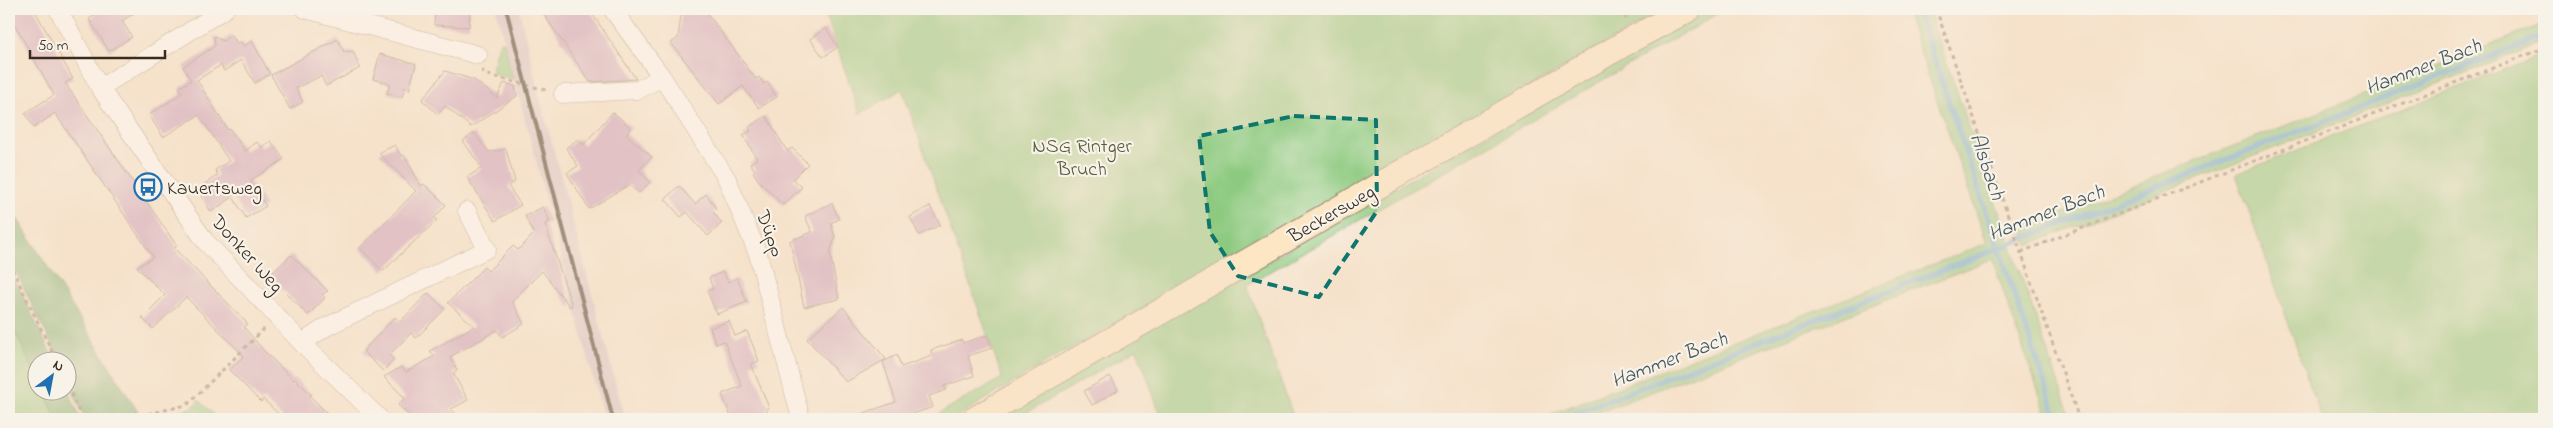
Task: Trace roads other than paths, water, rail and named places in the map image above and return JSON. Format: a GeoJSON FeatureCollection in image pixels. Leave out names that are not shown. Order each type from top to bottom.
{"type":"FeatureCollection","features":[{"type":"Feature","properties":{"kind":"street","name":"Donker Weg"},"geometry":{"type":"LineString","coordinates":[[58,9],[100,88],[205,242],[276,317],[380,419]]}},
{"type":"Feature","properties":{"kind":"street"},"geometry":{"type":"LineString","coordinates":[[100,88],[225,9]]}},
{"type":"Feature","properties":{"kind":"street"},"geometry":{"type":"LineString","coordinates":[[305,9],[478,55]]}},
{"type":"Feature","properties":{"kind":"street","name":"Düpp"},"geometry":{"type":"LineString","coordinates":[[612,9],[662,77],[727,179],[754,246],[801,419]]}},
{"type":"Feature","properties":{"kind":"street","name":"Beckersweg"},"geometry":{"type":"LineString","coordinates":[[974,419],[1626,43],[1689,9]]}},
{"type":"Feature","properties":{"kind":"street"},"geometry":{"type":"LineString","coordinates":[[563,94],[638,90],[662,77]]}},
{"type":"Feature","properties":{"kind":"street"},"geometry":{"type":"LineString","coordinates":[[302,343],[326,327],[487,249],[467,211]]}},
{"type":"Feature","properties":{"kind":"waterway","name":"Alsbach"},"geometry":{"type":"LineString","coordinates":[[1917,9],[2057,419]]}},
{"type":"Feature","properties":{"kind":"waterway","name":"Hammer Bach"},"geometry":{"type":"LineString","coordinates":[[1560,419],[2544,36]]}},
{"type":"Feature","properties":{"kind":"railway"},"geometry":{"type":"LineString","coordinates":[[506,9],[613,419]]}},
{"type":"Feature","properties":{"kind":"place","name":"Kauertsweg"},"geometry":{"type":"Point","coordinates":[148,187]}},
{"type":"Feature","properties":{"kind":"park label","name":"NSG Rintger Bruch"},"geometry":{"type":"Point","coordinates":[1082,156]}}]}
